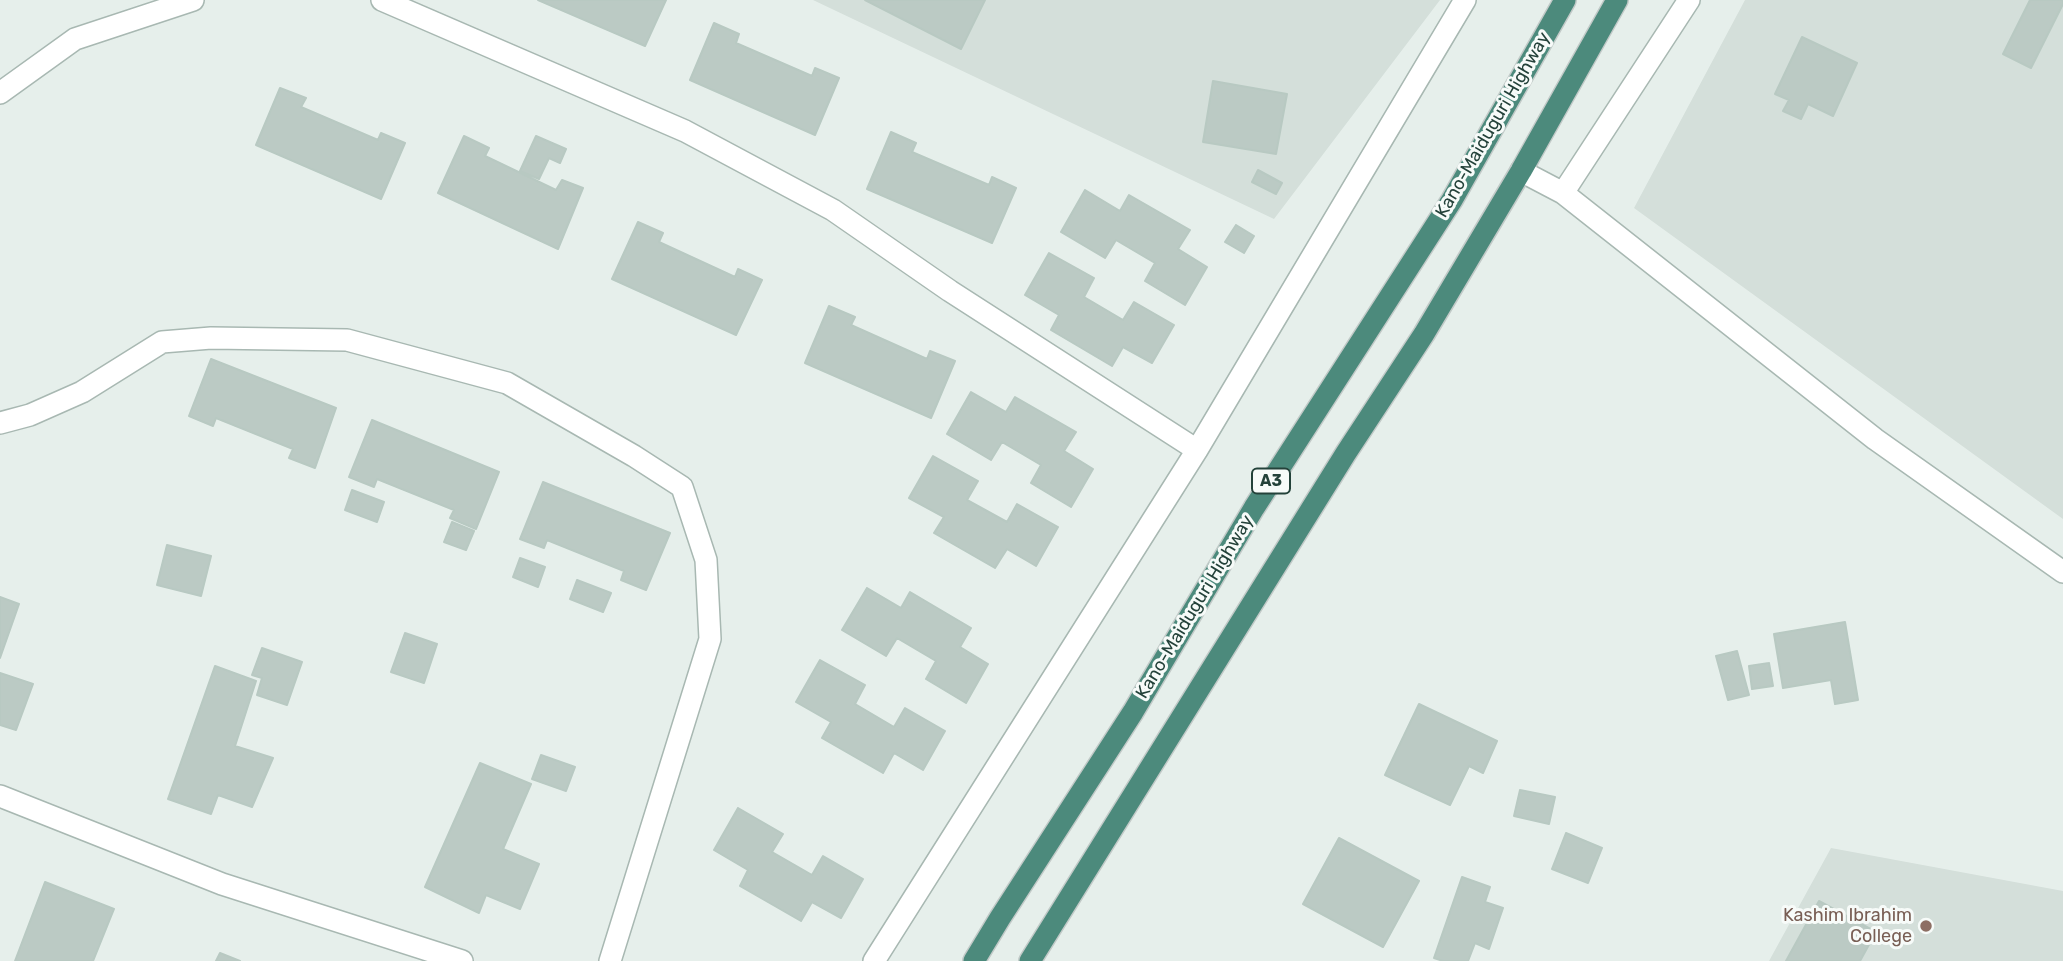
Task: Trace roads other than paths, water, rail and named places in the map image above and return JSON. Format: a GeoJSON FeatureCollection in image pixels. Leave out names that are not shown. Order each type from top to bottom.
{"type":"FeatureCollection","features":[{"type":"Feature","properties":{"kind":"highway","name":"Kano-Maiduguri Highway"},"geometry":{"type":"LineString","coordinates":[[974,961],[1133,712],[1254,508],[1452,200],[1565,0]]}},
{"type":"Feature","properties":{"kind":"highway","name":"A3"},"geometry":{"type":"LineString","coordinates":[[1030,961],[1346,453],[1424,334],[1521,171],[1616,0]]}},
{"type":"Feature","properties":{"kind":"street"},"geometry":{"type":"LineString","coordinates":[[0,93],[75,39],[193,0]]}},
{"type":"Feature","properties":{"kind":"street"},"geometry":{"type":"LineString","coordinates":[[382,0],[685,131],[833,209],[950,291],[1196,450]]}},
{"type":"Feature","properties":{"kind":"street"},"geometry":{"type":"LineString","coordinates":[[874,961],[1196,450],[1465,0]]}},
{"type":"Feature","properties":{"kind":"street"},"geometry":{"type":"LineString","coordinates":[[1563,193],[1689,0]]}},
{"type":"Feature","properties":{"kind":"street"},"geometry":{"type":"LineString","coordinates":[[1521,171],[1563,193],[1875,439],[2063,572]]}},
{"type":"Feature","properties":{"kind":"street"},"geometry":{"type":"LineString","coordinates":[[0,423],[30,415],[82,391],[162,342],[211,338],[347,340],[507,383],[634,456],[682,487],[706,560],[710,639],[610,961]]}},
{"type":"Feature","properties":{"kind":"street"},"geometry":{"type":"LineString","coordinates":[[0,796],[222,884],[462,961]]}},
{"type":"Feature","properties":{"kind":"place","name":"Kashim Ibrahim College"},"geometry":{"type":"Point","coordinates":[1926,926]}}]}
